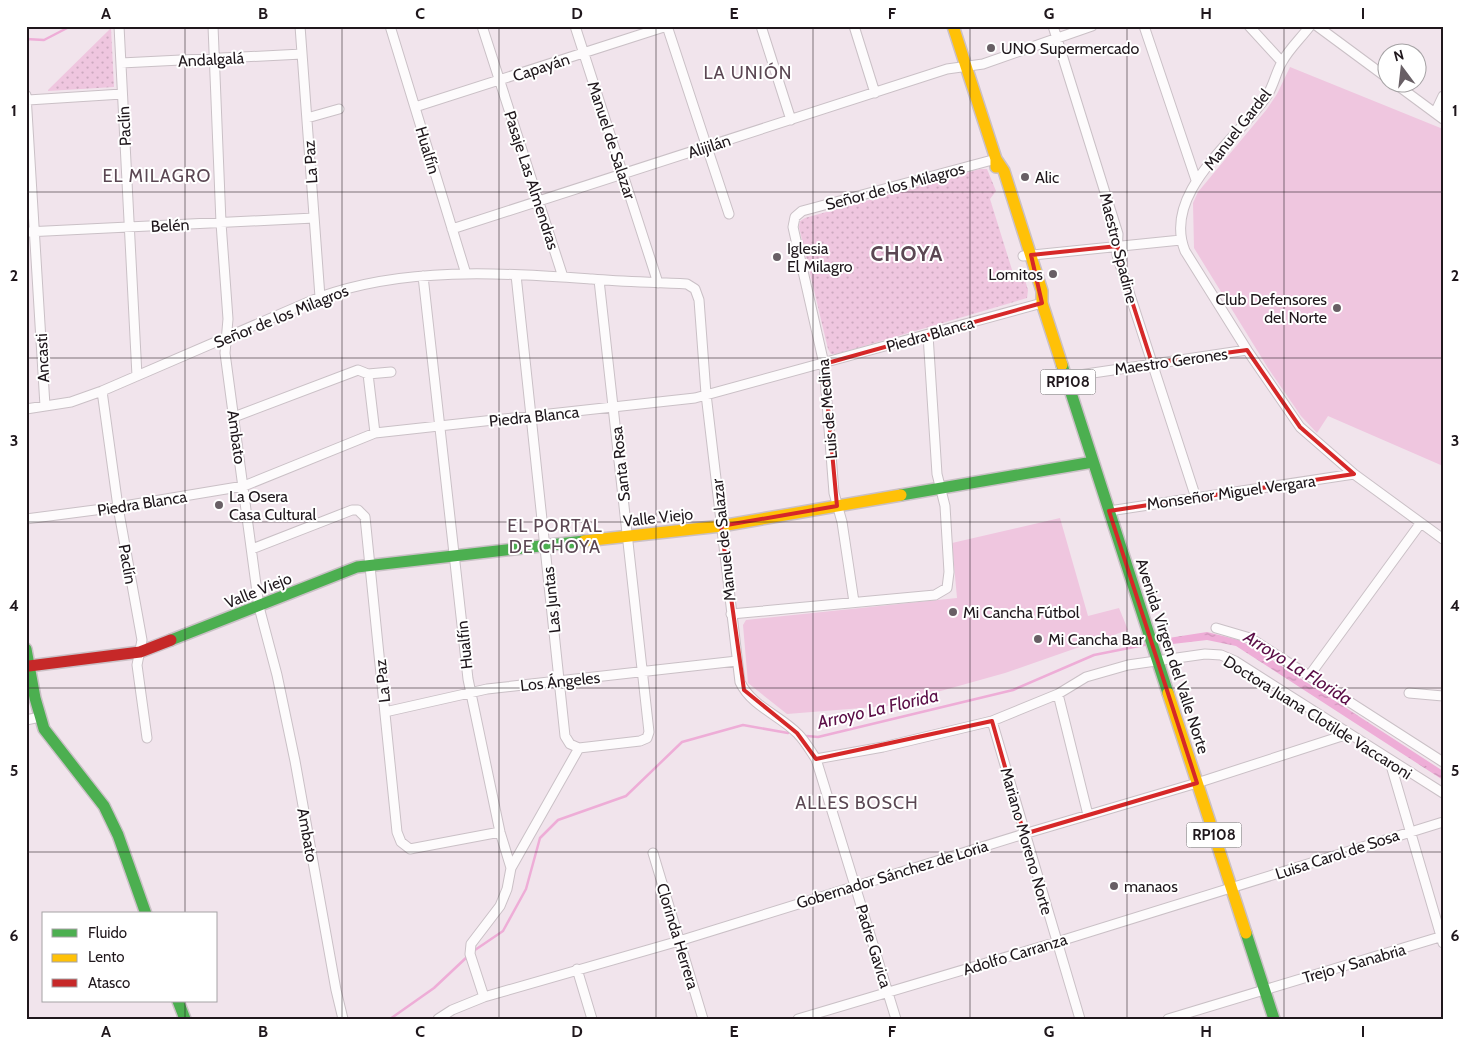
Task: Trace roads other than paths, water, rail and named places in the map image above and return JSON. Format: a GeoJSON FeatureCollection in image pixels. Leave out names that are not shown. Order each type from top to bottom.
{"type":"FeatureCollection","features":[{"type":"Feature","properties":{"kind":"main road","name":"Avenida Virgen del Valle Norte"},"geometry":{"type":"LineString","coordinates":[[953,26],[996,159],[1004,171],[1027,256],[1042,291],[1042,303],[1274,1019]]}},
{"type":"Feature","properties":{"kind":"main road","name":"Valle Viejo"},"geometry":{"type":"LineString","coordinates":[[29,666],[140,652],[259,607],[357,567],[721,526],[1093,462]]}},
{"type":"Feature","properties":{"kind":"main road"},"geometry":{"type":"LineString","coordinates":[[26,649],[40,717],[50,738],[104,806],[118,835],[145,912]]}},
{"type":"Feature","properties":{"kind":"main road"},"geometry":{"type":"LineString","coordinates":[[178,1002],[184,1019]]}},
{"type":"Feature","properties":{"kind":"street","name":"Paclín"},"geometry":{"type":"LineString","coordinates":[[119,26],[137,376]]}},
{"type":"Feature","properties":{"kind":"street","name":"Ambato"},"geometry":{"type":"LineString","coordinates":[[213,26],[221,223],[228,319],[225,353],[259,607],[277,675],[293,752],[343,1019]]}},
{"type":"Feature","properties":{"kind":"street","name":"La Paz"},"geometry":{"type":"LineString","coordinates":[[300,26],[320,297]]}},
{"type":"Feature","properties":{"kind":"street","name":"Hualfín"},"geometry":{"type":"LineString","coordinates":[[390,26],[466,274]]}},
{"type":"Feature","properties":{"kind":"street","name":"Pasaje Las Almendras"},"geometry":{"type":"LineString","coordinates":[[482,26],[563,278]]}},
{"type":"Feature","properties":{"kind":"street","name":"Manuel de Salazar"},"geometry":{"type":"LineString","coordinates":[[575,26],[658,282]]}},
{"type":"Feature","properties":{"kind":"street","name":"Capayán"},"geometry":{"type":"LineString","coordinates":[[415,107],[667,26]]}},
{"type":"Feature","properties":{"kind":"street"},"geometry":{"type":"LineString","coordinates":[[667,26],[729,214]]}},
{"type":"Feature","properties":{"kind":"street"},"geometry":{"type":"LineString","coordinates":[[761,26],[791,120]]}},
{"type":"Feature","properties":{"kind":"street"},"geometry":{"type":"LineString","coordinates":[[854,26],[875,92]]}},
{"type":"Feature","properties":{"kind":"street","name":"Maestro Spadine"},"geometry":{"type":"LineString","coordinates":[[1052,26],[1118,234],[1117,255],[1196,498]]}},
{"type":"Feature","properties":{"kind":"street","name":"Alijilán"},"geometry":{"type":"LineString","coordinates":[[452,229],[947,69],[982,64],[1092,26]]}},
{"type":"Feature","properties":{"kind":"street"},"geometry":{"type":"LineString","coordinates":[[1144,26],[1196,180]]}},
{"type":"Feature","properties":{"kind":"street"},"geometry":{"type":"LineString","coordinates":[[1249,26],[1282,62]]}},
{"type":"Feature","properties":{"kind":"street","name":"Manuel Gardel"},"geometry":{"type":"LineString","coordinates":[[1181,240],[1187,200],[1196,180],[1268,93],[1282,62],[1310,26]]}},
{"type":"Feature","properties":{"kind":"street"},"geometry":{"type":"LineString","coordinates":[[1317,26],[1376,70]]}},
{"type":"Feature","properties":{"kind":"street","name":"Andalgalá"},"geometry":{"type":"LineString","coordinates":[[121,63],[302,54]]}},
{"type":"Feature","properties":{"kind":"street"},"geometry":{"type":"LineString","coordinates":[[1407,92],[1443,119]]}},
{"type":"Feature","properties":{"kind":"street"},"geometry":{"type":"LineString","coordinates":[[27,98],[122,94]]}},
{"type":"Feature","properties":{"kind":"street"},"geometry":{"type":"LineString","coordinates":[[1435,113],[1443,96]]}},
{"type":"Feature","properties":{"kind":"street","name":"Ancasti"},"geometry":{"type":"LineString","coordinates":[[27,98],[31,232],[45,406]]}},
{"type":"Feature","properties":{"kind":"street"},"geometry":{"type":"LineString","coordinates":[[307,118],[339,109]]}},
{"type":"Feature","properties":{"kind":"street","name":"Señor de los Milagros"},"geometry":{"type":"LineString","coordinates":[[795,217],[802,212],[996,159]]}},
{"type":"Feature","properties":{"kind":"street","name":"Luis de Medina"},"geometry":{"type":"LineString","coordinates":[[795,217],[793,227],[824,364],[834,493],[842,522],[854,602]]}},
{"type":"Feature","properties":{"kind":"street","name":"Belén"},"geometry":{"type":"LineString","coordinates":[[31,232],[314,218]]}},
{"type":"Feature","properties":{"kind":"street"},"geometry":{"type":"LineString","coordinates":[[1027,256],[1181,240],[1185,251],[1247,350],[1300,427],[1354,474],[1443,539]]}},
{"type":"Feature","properties":{"kind":"street","name":"Señor de los Milagros"},"geometry":{"type":"LineString","coordinates":[[26,409],[71,402],[102,391],[320,297],[347,287],[373,282],[423,276],[466,274],[516,275],[687,284],[695,289]]}},
{"type":"Feature","properties":{"kind":"street","name":"Las Juntas"},"geometry":{"type":"LineString","coordinates":[[516,275],[565,736],[575,746]]}},
{"type":"Feature","properties":{"kind":"street","name":"Hualfín"},"geometry":{"type":"LineString","coordinates":[[423,276],[468,679],[500,832],[511,868],[507,889],[500,906],[471,944],[470,954],[484,997]]}},
{"type":"Feature","properties":{"kind":"street","name":"Santa Rosa"},"geometry":{"type":"LineString","coordinates":[[575,746],[640,741],[647,738],[649,732],[599,280]]}},
{"type":"Feature","properties":{"kind":"street","name":"Manuel de Salazar"},"geometry":{"type":"LineString","coordinates":[[695,289],[699,300],[706,394],[731,614],[737,661],[744,690],[762,708],[797,733],[816,759]]}},
{"type":"Feature","properties":{"kind":"street","name":"Piedra Blanca"},"geometry":{"type":"LineString","coordinates":[[26,519],[118,508],[244,486],[375,433],[695,398],[1042,303]]}},
{"type":"Feature","properties":{"kind":"street"},"geometry":{"type":"LineString","coordinates":[[731,614],[935,595],[947,588],[949,572],[945,506],[937,474],[928,335]]}},
{"type":"Feature","properties":{"kind":"street","name":"Maestro Gerones"},"geometry":{"type":"LineString","coordinates":[[1066,377],[1247,350]]}},
{"type":"Feature","properties":{"kind":"street"},"geometry":{"type":"LineString","coordinates":[[234,417],[358,370],[368,374],[391,372]]}},
{"type":"Feature","properties":{"kind":"street"},"geometry":{"type":"LineString","coordinates":[[368,374],[375,433]]}},
{"type":"Feature","properties":{"kind":"street","name":"Paclín"},"geometry":{"type":"LineString","coordinates":[[102,391],[118,508],[142,640],[137,665],[147,738]]}},
{"type":"Feature","properties":{"kind":"street","name":"Monseñor Miguel Vergara"},"geometry":{"type":"LineString","coordinates":[[1109,510],[1354,474]]}},
{"type":"Feature","properties":{"kind":"street","name":"La Paz"},"geometry":{"type":"LineString","coordinates":[[252,549],[352,510],[358,510],[365,517],[397,832],[401,842],[410,849],[500,832]]}},
{"type":"Feature","properties":{"kind":"street"},"geometry":{"type":"LineString","coordinates":[[1309,676],[1420,524]]}},
{"type":"Feature","properties":{"kind":"street"},"geometry":{"type":"LineString","coordinates":[[1216,628],[1250,638],[1443,762]]}},
{"type":"Feature","properties":{"kind":"street","name":"Doctora Juana Clotilde Vaccaroni"},"geometry":{"type":"LineString","coordinates":[[816,759],[883,747],[992,721],[1058,694],[1086,677],[1156,656],[1205,654],[1221,655],[1235,662],[1443,794]]}},
{"type":"Feature","properties":{"kind":"street","name":"Los Ángeles"},"geometry":{"type":"LineString","coordinates":[[385,712],[487,689],[737,661]]}},
{"type":"Feature","properties":{"kind":"street"},"geometry":{"type":"LineString","coordinates":[[1409,693],[1443,696]]}},
{"type":"Feature","properties":{"kind":"street"},"geometry":{"type":"LineString","coordinates":[[1058,694],[1088,815]]}},
{"type":"Feature","properties":{"kind":"street"},"geometry":{"type":"LineString","coordinates":[[26,720],[40,717]]}},
{"type":"Feature","properties":{"kind":"street","name":"Mariano Moreno Norte"},"geometry":{"type":"LineString","coordinates":[[992,721],[1080,1019]]}},
{"type":"Feature","properties":{"kind":"street","name":"Gobernador Sánchez de Loria"},"geometry":{"type":"LineString","coordinates":[[438,1019],[452,1010],[484,997],[679,941],[1024,834],[1197,783],[1348,734]]}},
{"type":"Feature","properties":{"kind":"street"},"geometry":{"type":"LineString","coordinates":[[511,868],[575,746]]}},
{"type":"Feature","properties":{"kind":"street","name":"Padre Gavica"},"geometry":{"type":"LineString","coordinates":[[816,759],[896,1019]]}},
{"type":"Feature","properties":{"kind":"street"},"geometry":{"type":"LineString","coordinates":[[1390,762],[1442,939]]}},
{"type":"Feature","properties":{"kind":"street","name":"Luisa Carol de Sosa"},"geometry":{"type":"LineString","coordinates":[[1231,887],[1443,822]]}},
{"type":"Feature","properties":{"kind":"street","name":"Clorinda Herrera"},"geometry":{"type":"LineString","coordinates":[[653,853],[703,1019]]}},
{"type":"Feature","properties":{"kind":"street","name":"Adolfo Carranza"},"geometry":{"type":"LineString","coordinates":[[798,1019],[1057,942],[1231,887]]}},
{"type":"Feature","properties":{"kind":"street","name":"Trejo y Sanabria"},"geometry":{"type":"LineString","coordinates":[[1168,1019],[1264,989],[1442,939]]}},
{"type":"Feature","properties":{"kind":"street"},"geometry":{"type":"LineString","coordinates":[[577,969],[592,1019]]}},
{"type":"Feature","properties":{"kind":"water"},"geometry":{"type":"Polygon","coordinates":[[[1207,632],[1239,640],[1254,648],[1443,771],[1443,780],[1236,646],[1207,640],[1164,645],[1162,639],[1207,632]]]}},
{"type":"Feature","properties":{"kind":"waterway"},"geometry":{"type":"LineString","coordinates":[[26,39],[44,40],[71,26]]}},
{"type":"Feature","properties":{"kind":"waterway","name":"Arroyo La Florida"},"geometry":{"type":"LineString","coordinates":[[807,736],[818,737],[1013,690],[1094,655],[1149,644]]}},
{"type":"Feature","properties":{"kind":"waterway","name":"Arroyo La Florida"},"geometry":{"type":"LineString","coordinates":[[472,952],[503,931],[526,889],[540,838],[558,820],[626,796],[682,742],[743,725],[788,733]]}},
{"type":"Feature","properties":{"kind":"waterway","name":"Arroyo La Florida"},"geometry":{"type":"LineString","coordinates":[[390,1019],[434,988],[468,956]]}},
{"type":"Feature","properties":{"kind":"place","name":"UNO Supermercado"},"geometry":{"type":"Point","coordinates":[991,48]}},
{"type":"Feature","properties":{"kind":"place","name":"Alic"},"geometry":{"type":"Point","coordinates":[1025,177]}},
{"type":"Feature","properties":{"kind":"place","name":"Iglesia El Milagro"},"geometry":{"type":"Point","coordinates":[777,257]}},
{"type":"Feature","properties":{"kind":"place","name":"Lomitos"},"geometry":{"type":"Point","coordinates":[1053,274]}},
{"type":"Feature","properties":{"kind":"place","name":"Club Defensores del Norte"},"geometry":{"type":"Point","coordinates":[1337,308]}},
{"type":"Feature","properties":{"kind":"place","name":"La Osera Casa Cultural"},"geometry":{"type":"Point","coordinates":[219,505]}},
{"type":"Feature","properties":{"kind":"place","name":"Mi Cancha Fútbol"},"geometry":{"type":"Point","coordinates":[953,612]}},
{"type":"Feature","properties":{"kind":"place","name":"Mi Cancha Bar"},"geometry":{"type":"Point","coordinates":[1038,639]}},
{"type":"Feature","properties":{"kind":"place","name":"manaos"},"geometry":{"type":"Point","coordinates":[1114,886]}},
{"type":"Feature","properties":{"kind":"district","name":"LA UNIÓN"},"geometry":{"type":"Point","coordinates":[748,73]}},
{"type":"Feature","properties":{"kind":"district","name":"EL MILAGRO"},"geometry":{"type":"Point","coordinates":[157,176]}},
{"type":"Feature","properties":{"kind":"district","name":"CHOYA"},"geometry":{"type":"Point","coordinates":[907,254]}},
{"type":"Feature","properties":{"kind":"district","name":"EL PORTAL DE CHOYA"},"geometry":{"type":"Point","coordinates":[555,536]}},
{"type":"Feature","properties":{"kind":"district","name":"ALLES BOSCH"},"geometry":{"type":"Point","coordinates":[857,803]}}]}
